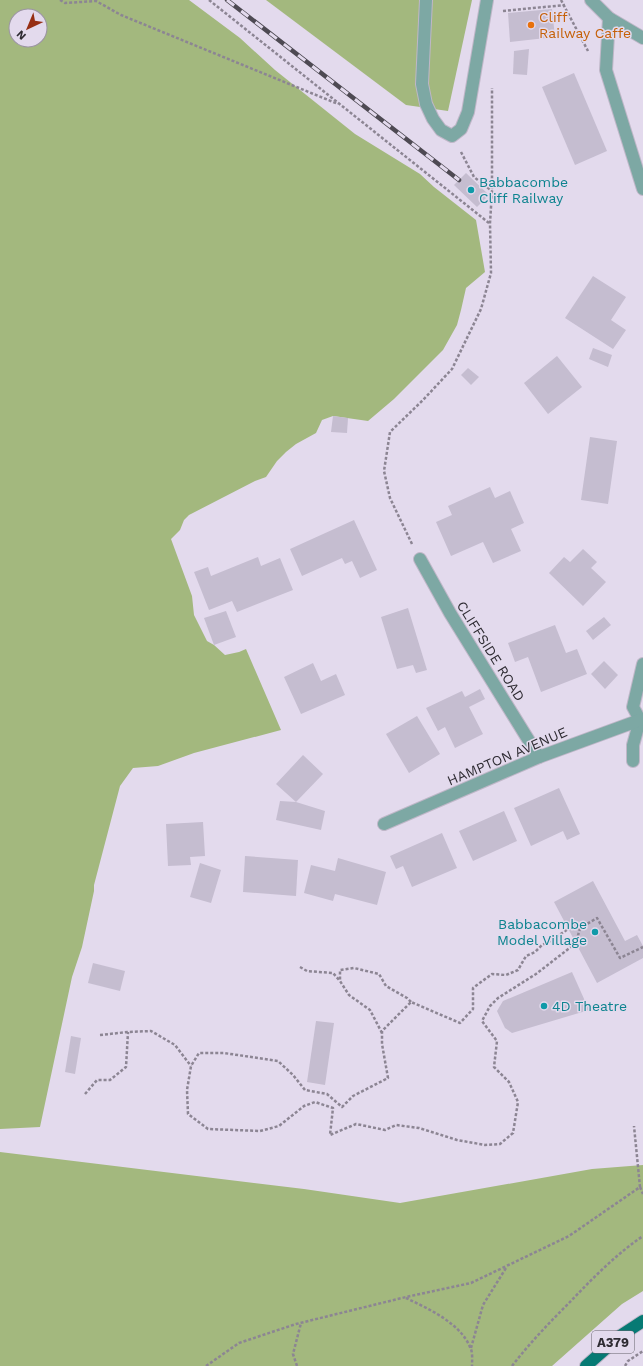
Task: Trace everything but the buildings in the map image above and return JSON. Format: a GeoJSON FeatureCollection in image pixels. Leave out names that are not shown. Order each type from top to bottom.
{"type":"FeatureCollection","features":[{"type":"Feature","properties":{"kind":"main road","name":"A379"},"geometry":{"type":"LineString","coordinates":[[586,1366],[620,1336],[643,1321]]}},
{"type":"Feature","properties":{"kind":"street"},"geometry":{"type":"LineString","coordinates":[[426,0],[422,84],[426,104],[433,119],[441,130],[452,136],[461,129],[468,112],[487,0]]}},
{"type":"Feature","properties":{"kind":"street"},"geometry":{"type":"LineString","coordinates":[[591,0],[609,18],[643,38]]}},
{"type":"Feature","properties":{"kind":"street"},"geometry":{"type":"LineString","coordinates":[[609,18],[606,70],[643,189]]}},
{"type":"Feature","properties":{"kind":"street","name":"CLIFFSIDE ROAD"},"geometry":{"type":"LineString","coordinates":[[420,559],[450,613],[539,757]]}},
{"type":"Feature","properties":{"kind":"street"},"geometry":{"type":"LineString","coordinates":[[633,761],[632,745],[641,721],[633,708],[643,664]]}},
{"type":"Feature","properties":{"kind":"street","name":"HAMPTON AVENUE"},"geometry":{"type":"LineString","coordinates":[[384,824],[539,757],[641,721]]}},
{"type":"Feature","properties":{"kind":"path"},"geometry":{"type":"LineString","coordinates":[[60,0],[64,4],[96,1],[121,15],[342,106]]}},
{"type":"Feature","properties":{"kind":"path"},"geometry":{"type":"LineString","coordinates":[[209,0],[490,223]]}},
{"type":"Feature","properties":{"kind":"path"},"geometry":{"type":"LineString","coordinates":[[562,0],[590,54],[606,70]]}},
{"type":"Feature","properties":{"kind":"path"},"geometry":{"type":"LineString","coordinates":[[497,12],[565,5]]}},
{"type":"Feature","properties":{"kind":"path"},"geometry":{"type":"LineString","coordinates":[[420,559],[390,498],[384,471],[389,438],[390,432],[452,369],[481,309],[491,273],[490,223],[492,191],[492,88]]}},
{"type":"Feature","properties":{"kind":"path"},"geometry":{"type":"LineString","coordinates":[[452,136],[474,177],[492,191]]}},
{"type":"Feature","properties":{"kind":"path"},"geometry":{"type":"LineString","coordinates":[[340,981],[340,970],[354,968],[379,974],[386,986],[407,998],[411,1002],[460,1023],[473,1009],[473,988],[492,974],[506,975],[518,970],[526,956],[535,952],[542,945],[568,929],[580,928],[596,918],[620,958],[643,947]]}},
{"type":"Feature","properties":{"kind":"path"},"geometry":{"type":"LineString","coordinates":[[300,967],[306,971],[333,973],[349,995],[370,1010],[382,1033],[382,1044],[388,1078],[353,1096],[342,1107],[327,1094],[305,1090],[293,1075],[278,1061],[224,1053],[199,1053],[191,1066],[187,1090],[188,1114],[208,1129],[260,1131],[279,1126],[304,1106],[315,1102],[333,1108],[330,1135],[356,1124],[385,1130],[396,1125],[419,1128],[457,1140],[478,1144],[500,1144],[513,1133],[518,1102],[509,1082],[494,1067],[497,1041],[482,1021],[490,1006],[498,998],[536,974],[576,943],[580,928]]}},
{"type":"Feature","properties":{"kind":"path"},"geometry":{"type":"LineString","coordinates":[[382,1033],[382,1031],[411,1002]]}},
{"type":"Feature","properties":{"kind":"path"},"geometry":{"type":"LineString","coordinates":[[100,1035],[151,1031],[175,1045],[191,1066]]}},
{"type":"Feature","properties":{"kind":"path"},"geometry":{"type":"LineString","coordinates":[[85,1094],[97,1080],[110,1080],[126,1067],[128,1032]]}},
{"type":"Feature","properties":{"kind":"path"},"geometry":{"type":"LineString","coordinates":[[634,1126],[640,1187],[643,1194]]}},
{"type":"Feature","properties":{"kind":"path"},"geometry":{"type":"LineString","coordinates":[[206,1366],[239,1343],[301,1323],[406,1297],[471,1283],[569,1236],[640,1187]]}},
{"type":"Feature","properties":{"kind":"path"},"geometry":{"type":"LineString","coordinates":[[512,1366],[527,1347],[579,1292],[626,1248],[643,1235]]}},
{"type":"Feature","properties":{"kind":"path"},"geometry":{"type":"LineString","coordinates":[[472,1366],[471,1348],[484,1305],[506,1267]]}},
{"type":"Feature","properties":{"kind":"path"},"geometry":{"type":"LineString","coordinates":[[406,1297],[433,1311],[462,1333],[471,1348]]}},
{"type":"Feature","properties":{"kind":"path"},"geometry":{"type":"LineString","coordinates":[[297,1366],[293,1354],[301,1323]]}},
{"type":"Feature","properties":{"kind":"path"},"geometry":{"type":"LineString","coordinates":[[624,1366],[628,1361],[643,1352]]}},
{"type":"Feature","properties":{"kind":"green space"},"geometry":{"type":"Polygon","coordinates":[[[0,0],[189,0],[240,38],[275,70],[355,134],[420,174],[476,220],[485,272],[466,288],[457,325],[443,350],[394,399],[368,421],[333,416],[322,420],[316,433],[296,444],[286,452],[277,461],[266,477],[255,481],[189,515],[184,520],[180,530],[171,539],[192,596],[194,615],[207,641],[225,655],[246,649],[281,730],[194,753],[158,766],[133,768],[120,786],[94,885],[82,947],[72,977],[40,1127],[0,1129],[0,0]]]}},
{"type":"Feature","properties":{"kind":"green space"},"geometry":{"type":"Polygon","coordinates":[[[266,0],[472,0],[448,111],[406,105],[266,0]]]}},
{"type":"Feature","properties":{"kind":"green space"},"geometry":{"type":"Polygon","coordinates":[[[0,1152],[304,1189],[400,1203],[592,1169],[643,1165],[643,1291],[622,1304],[552,1366],[0,1366],[0,1152]]]}},
{"type":"Feature","properties":{"kind":"railway"},"geometry":{"type":"LineString","coordinates":[[227,0],[459,180]]}},
{"type":"Feature","properties":{"kind":"place","name":"Cliff Railway Caffe"},"geometry":{"type":"Point","coordinates":[531,25]}},
{"type":"Feature","properties":{"kind":"place","name":"Babbacombe Cliff Railway"},"geometry":{"type":"Point","coordinates":[471,190]}},
{"type":"Feature","properties":{"kind":"place","name":"Babbacombe Model Village"},"geometry":{"type":"Point","coordinates":[595,932]}},
{"type":"Feature","properties":{"kind":"place","name":"4D Theatre"},"geometry":{"type":"Point","coordinates":[544,1006]}}]}
